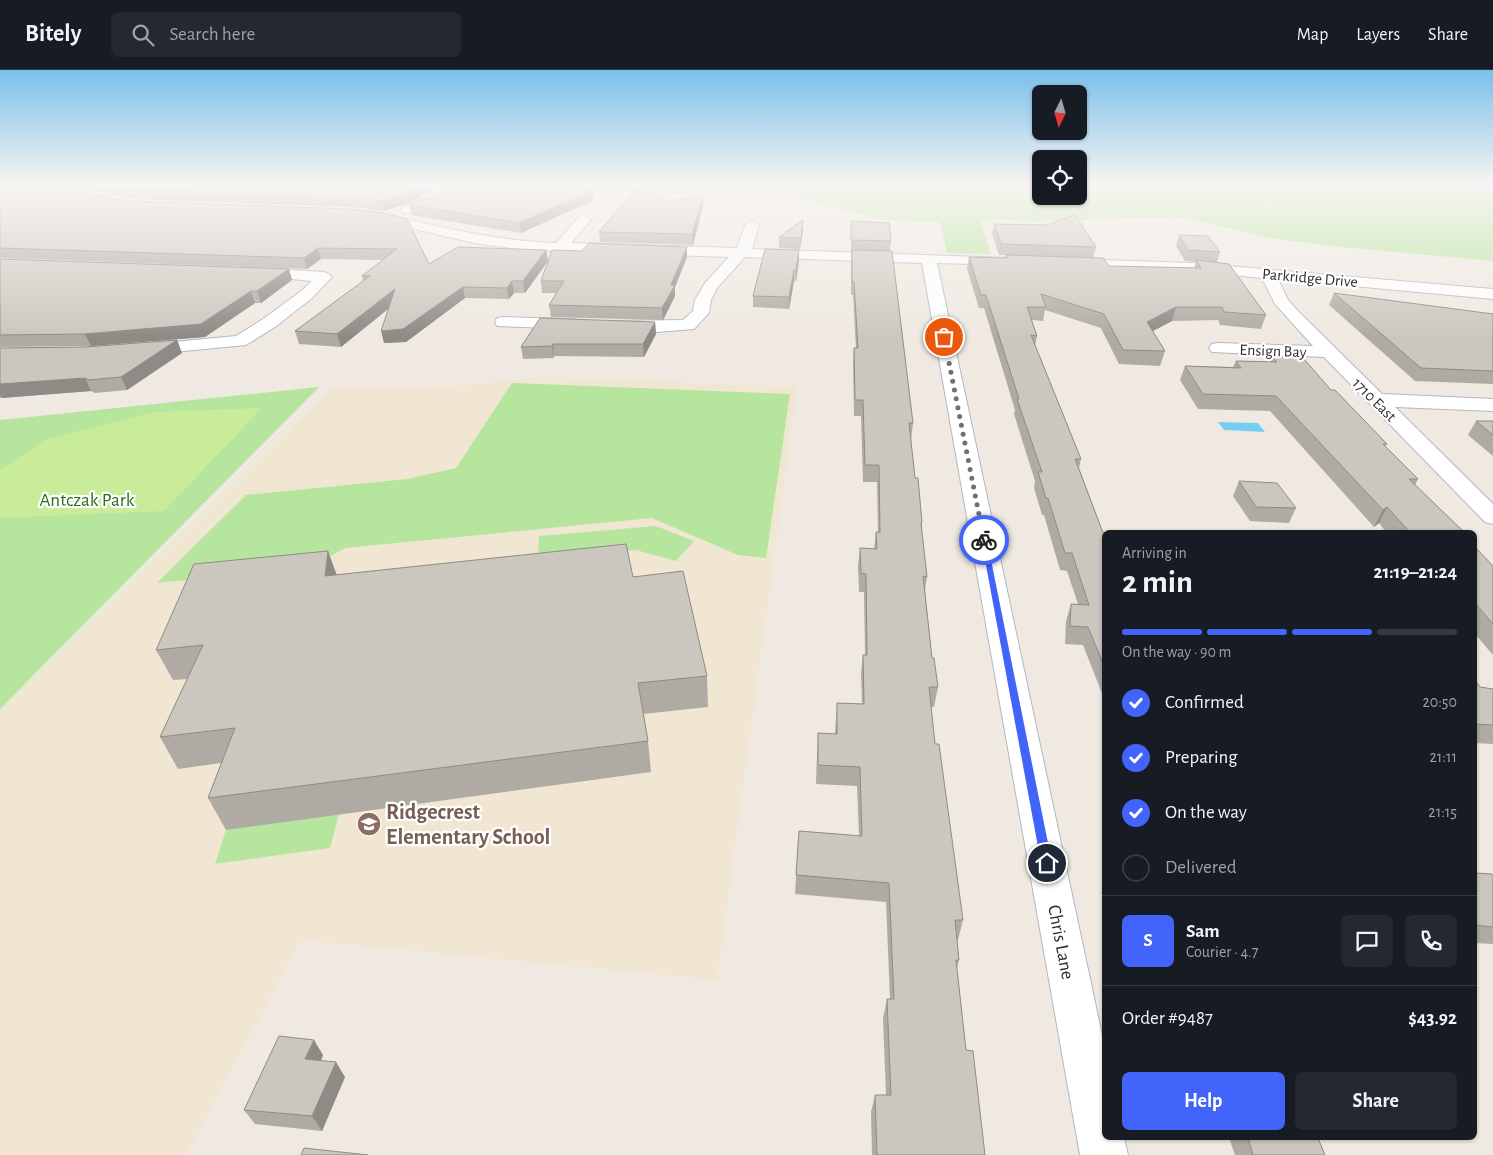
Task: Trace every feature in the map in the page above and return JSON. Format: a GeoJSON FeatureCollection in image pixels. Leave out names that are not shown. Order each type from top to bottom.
{"type":"FeatureCollection","features":[{"type":"Feature","properties":{"kind":"street"},"geometry":{"type":"LineString","coordinates":[[460,236],[518,245],[560,248],[1017,261]]}},
{"type":"Feature","properties":{"kind":"street"},"geometry":{"type":"LineString","coordinates":[[560,248],[571,236]]}},
{"type":"Feature","properties":{"kind":"street"},"geometry":{"type":"LineString","coordinates":[[503,322],[657,326],[688,325],[701,312],[703,300],[710,286],[746,246],[749,236]]}},
{"type":"Feature","properties":{"kind":"street","name":"Chris Lane"},"geometry":{"type":"LineString","coordinates":[[929,259],[1104,1155]]}},
{"type":"Feature","properties":{"kind":"street","name":"Parkridge Drive"},"geometry":{"type":"LineString","coordinates":[[1056,262],[1193,267],[1493,294]]}},
{"type":"Feature","properties":{"kind":"street"},"geometry":{"type":"LineString","coordinates":[[127,351],[240,341],[269,323],[306,295],[324,277],[242,272]]}},
{"type":"Feature","properties":{"kind":"street","name":"1710 East"},"geometry":{"type":"LineString","coordinates":[[1267,273],[1280,301],[1493,517]]}},
{"type":"Feature","properties":{"kind":"street","name":"Ensign Bay"},"geometry":{"type":"LineString","coordinates":[[1218,348],[1329,352]]}},
{"type":"Feature","properties":{"kind":"street"},"geometry":{"type":"LineString","coordinates":[[1377,400],[1493,405]]}},
{"type":"Feature","properties":{"kind":"shaded area","name":"Ridgecrest Elementary School"},"geometry":{"type":"Polygon","coordinates":[[[546,377],[797,387],[717,980],[301,940],[186,1155],[0,1155],[0,708],[334,387],[457,386],[546,377]]]}},
{"type":"Feature","properties":{"kind":"green space"},"geometry":{"type":"Polygon","coordinates":[[[943,236],[985,236],[991,254],[947,253],[943,236]]]}},
{"type":"Feature","properties":{"kind":"green space"},"geometry":{"type":"Polygon","coordinates":[[[1261,236],[1493,236],[1493,261],[1341,247],[1261,236]]]}},
{"type":"Feature","properties":{"kind":"green space"},"geometry":{"type":"Polygon","coordinates":[[[512,383],[790,394],[766,558],[738,555],[652,518],[345,548],[309,568],[157,583],[246,495],[407,479],[456,468],[512,383]]]}},
{"type":"Feature","properties":{"kind":"green space","name":"Antczak Park"},"geometry":{"type":"Polygon","coordinates":[[[319,387],[0,709],[0,420],[319,387]]]}},
{"type":"Feature","properties":{"kind":"green space"},"geometry":{"type":"Polygon","coordinates":[[[262,408],[164,511],[0,518],[0,470],[47,439],[154,412],[262,408]]]}},
{"type":"Feature","properties":{"kind":"green space"},"geometry":{"type":"Polygon","coordinates":[[[656,526],[694,541],[676,561],[636,550],[538,557],[539,536],[656,526]]]}},
{"type":"Feature","properties":{"kind":"green space"},"geometry":{"type":"Polygon","coordinates":[[[339,814],[330,848],[215,864],[226,830],[339,814]]]}},
{"type":"Feature","properties":{"kind":"water"},"geometry":{"type":"Polygon","coordinates":[[[1218,422],[1258,423],[1265,432],[1224,430],[1218,422]]]}},
{"type":"Feature","properties":{"kind":"building"},"geometry":{"type":"Polygon","coordinates":[[[0,236],[415,236],[429,264],[458,247],[546,250],[523,281],[512,281],[507,288],[463,287],[403,329],[381,331],[395,289],[337,334],[295,331],[370,276],[362,276],[397,249],[318,248],[304,258],[0,248],[0,236]]]}},
{"type":"Feature","properties":{"kind":"building"},"geometry":{"type":"Polygon","coordinates":[[[781,236],[801,236],[801,238],[779,237],[781,236]]]}},
{"type":"Feature","properties":{"kind":"building"},"geometry":{"type":"Polygon","coordinates":[[[851,236],[890,236],[891,241],[851,240],[851,236]]]}},
{"type":"Feature","properties":{"kind":"building"},"geometry":{"type":"Polygon","coordinates":[[[998,236],[1089,236],[1096,247],[1001,244],[998,236]]]}},
{"type":"Feature","properties":{"kind":"building"},"geometry":{"type":"Polygon","coordinates":[[[1179,236],[1208,236],[1220,252],[1188,250],[1179,236]]]}},
{"type":"Feature","properties":{"kind":"building"},"geometry":{"type":"Polygon","coordinates":[[[589,243],[687,247],[671,285],[675,285],[662,308],[549,305],[564,281],[541,281],[552,250],[582,251],[589,243]]]}},
{"type":"Feature","properties":{"kind":"building"},"geometry":{"type":"Polygon","coordinates":[[[765,249],[799,250],[789,297],[753,296],[765,249]]]}},
{"type":"Feature","properties":{"kind":"building"},"geometry":{"type":"Polygon","coordinates":[[[852,250],[892,251],[913,423],[909,423],[915,478],[918,478],[927,577],[923,576],[932,658],[934,658],[938,687],[929,687],[935,744],[939,744],[963,920],[955,920],[959,960],[956,960],[966,1050],[973,1051],[985,1155],[877,1155],[875,1095],[891,1095],[887,999],[894,999],[889,883],[796,875],[799,831],[862,836],[860,767],[818,765],[818,733],[837,734],[837,703],[864,704],[863,655],[867,655],[866,574],[861,573],[860,548],[877,549],[876,532],[880,532],[879,465],[865,465],[863,400],[855,400],[854,348],[858,348],[854,282],[852,282],[852,250]]]}},
{"type":"Feature","properties":{"kind":"building"},"geometry":{"type":"Polygon","coordinates":[[[1006,255],[1103,258],[1109,266],[1201,268],[1196,260],[1229,264],[1266,315],[1224,312],[1222,307],[1176,307],[1147,322],[1165,351],[1123,350],[1104,314],[1041,294],[1046,307],[1027,307],[1037,336],[1031,335],[1081,459],[1075,459],[1102,530],[1102,661],[1088,627],[1070,626],[1071,604],[1089,605],[1072,553],[1065,553],[1048,498],[1046,498],[1038,472],[1042,472],[1017,399],[1019,399],[986,295],[981,295],[969,257],[1007,258],[1006,255]]]}},
{"type":"Feature","properties":{"kind":"building"},"geometry":{"type":"Polygon","coordinates":[[[0,259],[289,269],[257,291],[251,291],[201,324],[85,334],[0,335],[0,259]]]}},
{"type":"Feature","properties":{"kind":"building"},"geometry":{"type":"Polygon","coordinates":[[[1334,293],[1493,314],[1493,371],[1421,368],[1334,293]]]}},
{"type":"Feature","properties":{"kind":"building"},"geometry":{"type":"Polygon","coordinates":[[[540,318],[655,322],[643,344],[553,344],[552,346],[521,347],[540,318]]]}},
{"type":"Feature","properties":{"kind":"building"},"geometry":{"type":"Polygon","coordinates":[[[177,340],[121,377],[0,384],[0,348],[85,347],[177,340]]]}},
{"type":"Feature","properties":{"kind":"building"},"geometry":{"type":"Polygon","coordinates":[[[1272,357],[1303,358],[1331,390],[1335,390],[1387,444],[1383,444],[1418,479],[1409,479],[1462,530],[1408,530],[1387,507],[1383,510],[1276,396],[1203,394],[1185,366],[1241,368],[1236,361],[1277,362],[1272,357]]]}},
{"type":"Feature","properties":{"kind":"building"},"geometry":{"type":"Polygon","coordinates":[[[1476,421],[1493,421],[1493,435],[1476,421]]]}},
{"type":"Feature","properties":{"kind":"building"},"geometry":{"type":"Polygon","coordinates":[[[1239,481],[1277,483],[1296,508],[1256,507],[1239,481]]]}},
{"type":"Feature","properties":{"kind":"building"},"geometry":{"type":"Polygon","coordinates":[[[626,544],[633,577],[683,571],[707,676],[638,683],[648,741],[208,798],[235,728],[160,737],[203,645],[156,650],[194,564],[328,551],[325,576],[626,544]]]}},
{"type":"Feature","properties":{"kind":"building"},"geometry":{"type":"Polygon","coordinates":[[[1477,549],[1493,566],[1493,624],[1477,605],[1477,549]]]}},
{"type":"Feature","properties":{"kind":"building"},"geometry":{"type":"Polygon","coordinates":[[[1477,683],[1480,687],[1493,689],[1493,725],[1477,724],[1477,683]]]}},
{"type":"Feature","properties":{"kind":"building"},"geometry":{"type":"Polygon","coordinates":[[[1477,873],[1492,874],[1493,876],[1493,927],[1477,925],[1477,873]]]}},
{"type":"Feature","properties":{"kind":"building"},"geometry":{"type":"Polygon","coordinates":[[[279,1036],[314,1040],[305,1059],[336,1062],[312,1116],[244,1110],[279,1036]]]}},
{"type":"Feature","properties":{"kind":"building"},"geometry":{"type":"Polygon","coordinates":[[[1249,1140],[1319,1140],[1325,1155],[1253,1155],[1249,1140]]]}},
{"type":"Feature","properties":{"kind":"building"},"geometry":{"type":"Polygon","coordinates":[[[304,1148],[368,1155],[301,1155],[304,1148]]]}},
{"type":"Feature","properties":{"kind":"way so far"},"geometry":{"type":"LineString","coordinates":[[944,337],[984,540]]}},
{"type":"Feature","properties":{"kind":"place","name":"Ridgecrest Elementary School"},"geometry":{"type":"Point","coordinates":[369,824]}},
{"type":"Feature","properties":{"kind":"route"},"geometry":{"type":"LineString","coordinates":[[984,540],[1047,863]]}}]}
